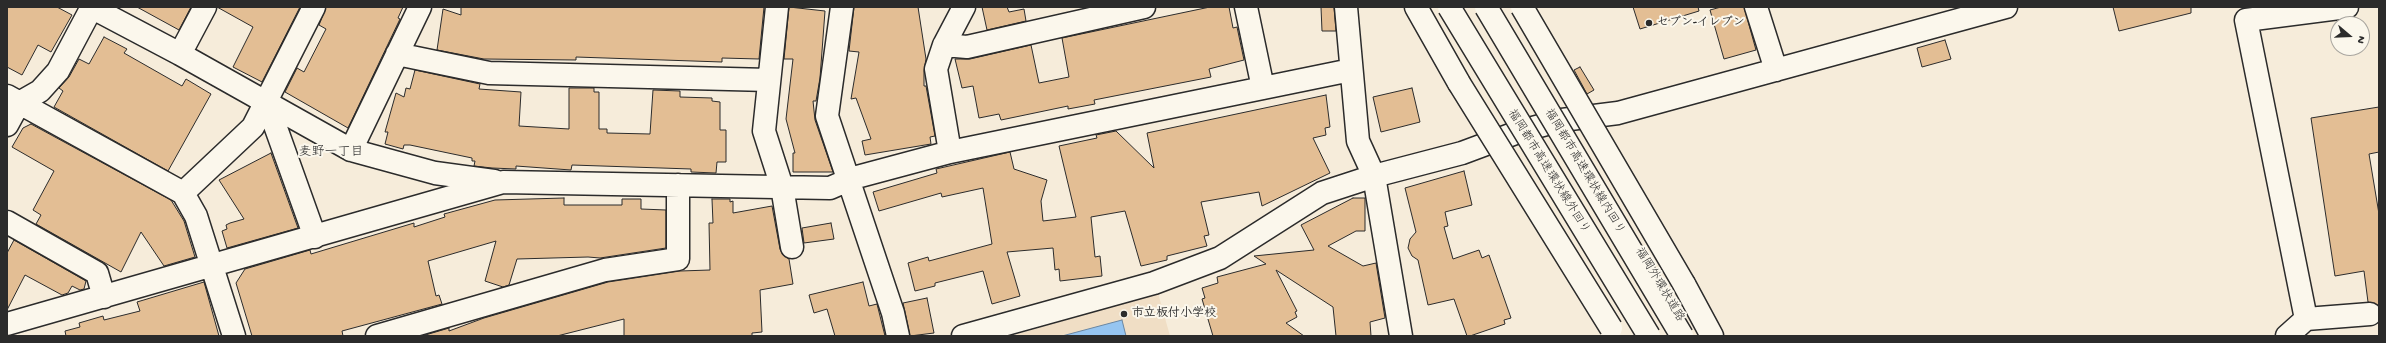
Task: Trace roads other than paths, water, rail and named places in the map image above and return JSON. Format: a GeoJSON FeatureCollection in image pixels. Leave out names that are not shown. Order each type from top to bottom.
{"type":"FeatureCollection","features":[{"type":"Feature","properties":{"kind":"main road"},"geometry":{"type":"LineString","coordinates":[[13,100],[40,92],[58,71],[92,7],[267,102],[350,150],[435,173],[503,182],[830,188],[848,180],[950,152],[1351,70]]}},
{"type":"Feature","properties":{"kind":"main road"},"geometry":{"type":"LineString","coordinates":[[180,54],[205,7]]}},
{"type":"Feature","properties":{"kind":"main road"},"geometry":{"type":"LineString","coordinates":[[183,193],[254,127],[314,7]]}},
{"type":"Feature","properties":{"kind":"main road"},"geometry":{"type":"LineString","coordinates":[[350,150],[420,7]]}},
{"type":"Feature","properties":{"kind":"main road"},"geometry":{"type":"LineString","coordinates":[[777,7],[764,131],[782,187],[792,247]]}},
{"type":"Feature","properties":{"kind":"main road"},"geometry":{"type":"LineString","coordinates":[[842,7],[827,116],[893,313],[898,336]]}},
{"type":"Feature","properties":{"kind":"main road"},"geometry":{"type":"LineString","coordinates":[[950,152],[936,69],[944,46],[964,7]]}},
{"type":"Feature","properties":{"kind":"main road"},"geometry":{"type":"LineString","coordinates":[[944,46],[967,47],[1144,7]]}},
{"type":"Feature","properties":{"kind":"main road"},"geometry":{"type":"LineString","coordinates":[[1246,7],[1263,88]]}},
{"type":"Feature","properties":{"kind":"main road"},"geometry":{"type":"LineString","coordinates":[[1346,7],[1358,141],[1374,176],[1401,336]]}},
{"type":"Feature","properties":{"kind":"main road"},"geometry":{"type":"LineString","coordinates":[[1416,7],[1463,90],[1612,328],[1620,336]]}},
{"type":"Feature","properties":{"kind":"main road"},"geometry":{"type":"LineString","coordinates":[[1448,7],[1640,336]]}},
{"type":"Feature","properties":{"kind":"main road","name":"福岡都市高速環状線外回り"},"geometry":{"type":"LineString","coordinates":[[1448,7],[1649,336]]}},
{"type":"Feature","properties":{"kind":"main road","name":"福岡都市高速環状線内回り"},"geometry":{"type":"LineString","coordinates":[[1486,7],[1682,336]]}},
{"type":"Feature","properties":{"kind":"main road","name":"福岡外環状道路"},"geometry":{"type":"LineString","coordinates":[[1495,7],[1612,208],[1689,336]]}},
{"type":"Feature","properties":{"kind":"main road"},"geometry":{"type":"LineString","coordinates":[[1522,7],[1684,284],[1712,336]]}},
{"type":"Feature","properties":{"kind":"main road"},"geometry":{"type":"LineString","coordinates":[[1532,7],[1640,190],[1684,284]]}},
{"type":"Feature","properties":{"kind":"main road"},"geometry":{"type":"LineString","coordinates":[[1756,7],[1776,70]]}},
{"type":"Feature","properties":{"kind":"main road"},"geometry":{"type":"LineString","coordinates":[[963,336],[1154,283],[1213,260],[1322,194],[1374,176],[1462,153],[1521,131],[1562,120],[1618,113],[2006,7]]}},
{"type":"Feature","properties":{"kind":"main road"},"geometry":{"type":"LineString","coordinates":[[2306,319],[2246,20],[2347,7]]}},
{"type":"Feature","properties":{"kind":"main road"},"geometry":{"type":"LineString","coordinates":[[397,54],[489,73],[769,80]]}},
{"type":"Feature","properties":{"kind":"main road"},"geometry":{"type":"LineString","coordinates":[[7,125],[13,100]]}},
{"type":"Feature","properties":{"kind":"main road"},"geometry":{"type":"LineString","coordinates":[[13,100],[183,193],[196,216],[213,265],[234,336]]}},
{"type":"Feature","properties":{"kind":"main road"},"geometry":{"type":"LineString","coordinates":[[267,102],[315,237]]}},
{"type":"Feature","properties":{"kind":"main road"},"geometry":{"type":"LineString","coordinates":[[7,324],[503,182]]}},
{"type":"Feature","properties":{"kind":"main road"},"geometry":{"type":"LineString","coordinates":[[377,336],[605,270],[678,260],[678,185]]}},
{"type":"Feature","properties":{"kind":"main road"},"geometry":{"type":"LineString","coordinates":[[7,222],[97,274],[104,297]]}},
{"type":"Feature","properties":{"kind":"main road"},"geometry":{"type":"LineString","coordinates":[[2287,336],[2306,319],[2370,314]]}},
{"type":"Feature","properties":{"kind":"water"},"geometry":{"type":"Polygon","coordinates":[[[1122,320],[1126,336],[1062,336],[1122,320]]]}},
{"type":"Feature","properties":{"kind":"place","name":"セブン-イレブン"},"geometry":{"type":"Point","coordinates":[1649,23]}},
{"type":"Feature","properties":{"kind":"place","name":"市立板付小学校"},"geometry":{"type":"Point","coordinates":[1124,314]}},
{"type":"Feature","properties":{"kind":"district","name":"麦野一丁目"},"geometry":{"type":"Point","coordinates":[331,153]}}]}
